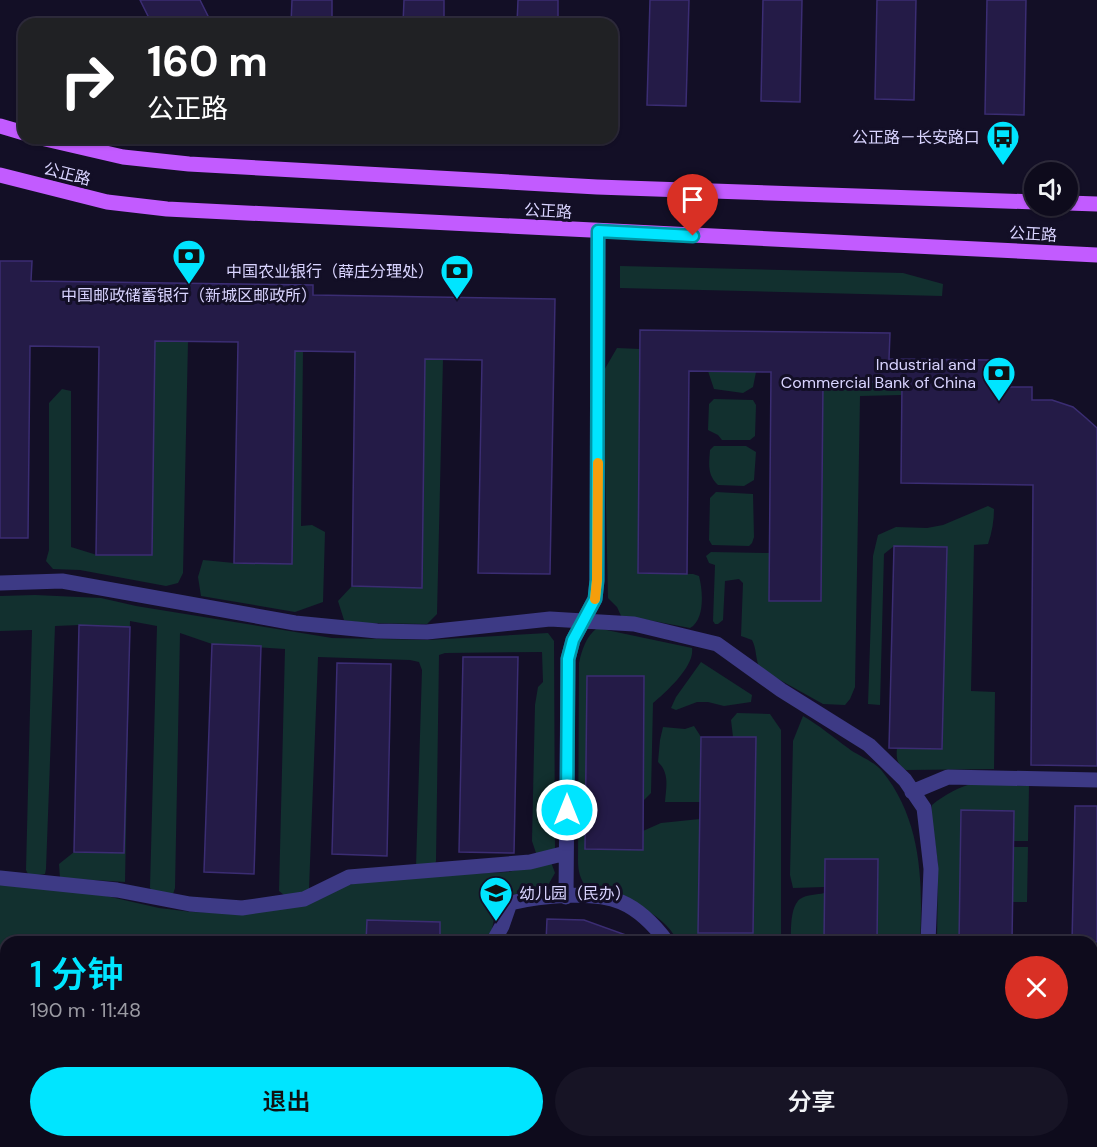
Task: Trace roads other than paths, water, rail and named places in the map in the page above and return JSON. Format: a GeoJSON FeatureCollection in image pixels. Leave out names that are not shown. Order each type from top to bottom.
{"type":"FeatureCollection","features":[{"type":"Feature","properties":{"kind":"main road"},"geometry":{"type":"LineString","coordinates":[[0,126],[18,131]]}},
{"type":"Feature","properties":{"kind":"main road","name":"公正路"},"geometry":{"type":"LineString","coordinates":[[67,144],[123,157],[189,165],[597,187],[1024,202]]}},
{"type":"Feature","properties":{"kind":"main road","name":"公正路"},"geometry":{"type":"LineString","coordinates":[[0,175],[107,202],[167,209],[1097,255]]}},
{"type":"Feature","properties":{"kind":"main road"},"geometry":{"type":"LineString","coordinates":[[1078,203],[1097,204]]}},
{"type":"Feature","properties":{"kind":"street"},"geometry":{"type":"LineString","coordinates":[[566,897],[568,659],[573,640],[595,599],[597,580],[598,231]]}},
{"type":"Feature","properties":{"kind":"street"},"geometry":{"type":"LineString","coordinates":[[0,583],[62,581],[296,623],[377,631],[427,632],[550,619],[634,624],[717,644],[782,690],[869,745],[905,780],[924,808],[931,869],[928,936]]}},
{"type":"Feature","properties":{"kind":"street"},"geometry":{"type":"LineString","coordinates":[[912,792],[948,777],[1097,780]]}},
{"type":"Feature","properties":{"kind":"street"},"geometry":{"type":"LineString","coordinates":[[0,878],[117,890],[190,904],[242,908],[304,899],[349,877],[530,861],[566,853]]}},
{"type":"Feature","properties":{"kind":"street"},"geometry":{"type":"LineString","coordinates":[[496,936],[510,903],[527,899],[566,897],[597,897],[621,902],[649,920],[662,936]]}},
{"type":"Feature","properties":{"kind":"place","name":"公正路－长安路口"},"geometry":{"type":"Point","coordinates":[1003,166]}},
{"type":"Feature","properties":{"kind":"place","name":"中国邮政储蓄银行（新城区邮政所）"},"geometry":{"type":"Point","coordinates":[189,285]}},
{"type":"Feature","properties":{"kind":"place","name":"中国农业银行（薛庄分理处）"},"geometry":{"type":"Point","coordinates":[457,300]}},
{"type":"Feature","properties":{"kind":"place","name":"Industrial and Commercial Bank of China"},"geometry":{"type":"Point","coordinates":[999,402]}},
{"type":"Feature","properties":{"kind":"place","name":"幼儿园（民办）"},"geometry":{"type":"Point","coordinates":[496,922]}}]}
